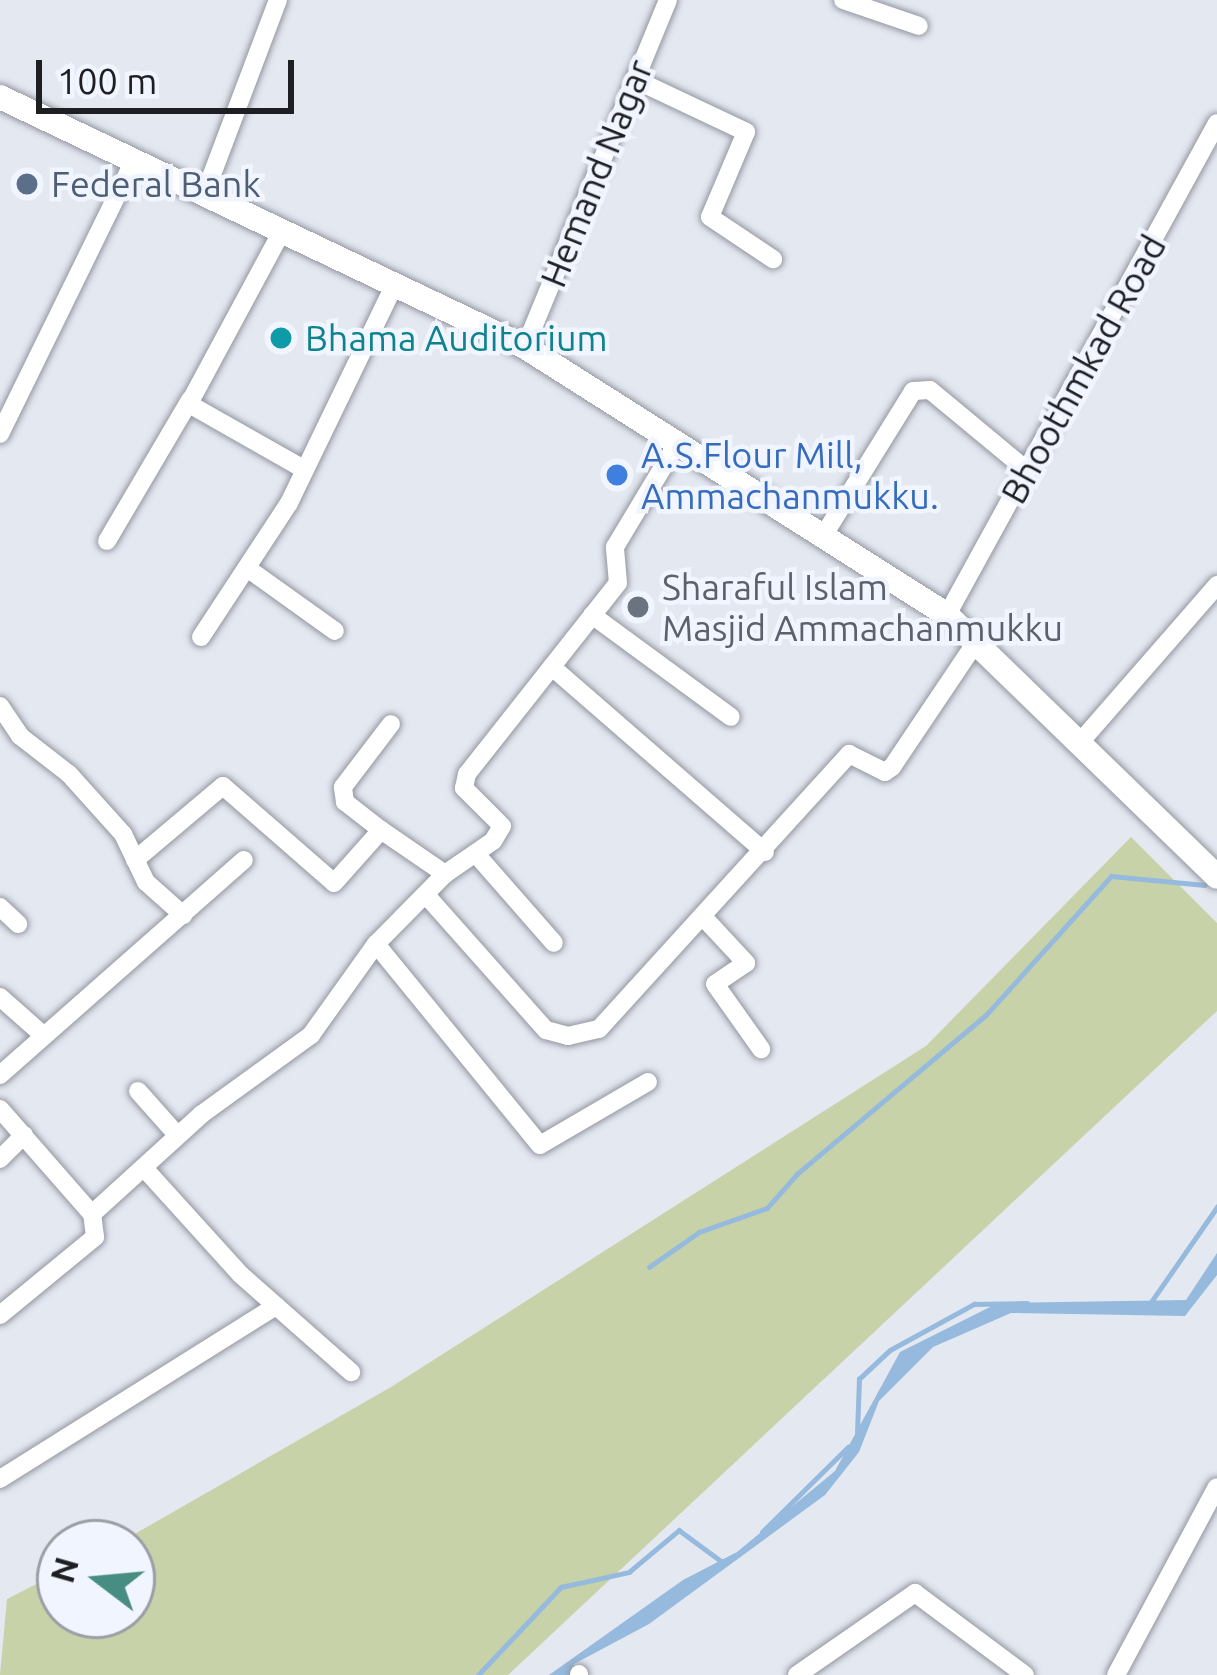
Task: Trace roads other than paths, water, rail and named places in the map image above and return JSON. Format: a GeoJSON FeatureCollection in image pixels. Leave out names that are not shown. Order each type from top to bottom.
{"type":"FeatureCollection","features":[{"type":"Feature","properties":{"kind":"main road"},"geometry":{"type":"LineString","coordinates":[[0,97],[525,346],[675,447],[947,615],[1082,740],[1217,877]]}},
{"type":"Feature","properties":{"kind":"street"},"geometry":{"type":"LineString","coordinates":[[205,193],[278,0]]}},
{"type":"Feature","properties":{"kind":"street","name":"Hemand Nagar"},"geometry":{"type":"LineString","coordinates":[[525,346],[668,0]]}},
{"type":"Feature","properties":{"kind":"street"},"geometry":{"type":"LineString","coordinates":[[843,0],[919,26]]}},
{"type":"Feature","properties":{"kind":"street"},"geometry":{"type":"LineString","coordinates":[[634,79],[746,132],[710,218],[773,259]]}},
{"type":"Feature","properties":{"kind":"street","name":"Bhoothmkad Road"},"geometry":{"type":"LineString","coordinates":[[947,615],[1217,123]]}},
{"type":"Feature","properties":{"kind":"street"},"geometry":{"type":"LineString","coordinates":[[0,434],[7,410],[135,159]]}},
{"type":"Feature","properties":{"kind":"street"},"geometry":{"type":"LineString","coordinates":[[107,541],[283,231]]}},
{"type":"Feature","properties":{"kind":"street"},"geometry":{"type":"LineString","coordinates":[[201,638],[305,470],[394,286]]}},
{"type":"Feature","properties":{"kind":"street"},"geometry":{"type":"LineString","coordinates":[[822,538],[913,391],[930,390],[1024,468]]}},
{"type":"Feature","properties":{"kind":"street"},"geometry":{"type":"LineString","coordinates":[[190,400],[196,413],[305,470]]}},
{"type":"Feature","properties":{"kind":"street"},"geometry":{"type":"LineString","coordinates":[[92,1214],[177,1135],[311,1035],[376,944],[445,874],[476,854],[502,826],[464,788],[466,774],[618,583],[615,547],[675,447]]}},
{"type":"Feature","properties":{"kind":"street"},"geometry":{"type":"LineString","coordinates":[[247,568],[335,631]]}},
{"type":"Feature","properties":{"kind":"street"},"geometry":{"type":"LineString","coordinates":[[1082,740],[1217,585]]}},
{"type":"Feature","properties":{"kind":"street"},"geometry":{"type":"LineString","coordinates":[[592,615],[731,717]]}},
{"type":"Feature","properties":{"kind":"street"},"geometry":{"type":"LineString","coordinates":[[427,895],[538,1023],[568,1036],[614,1021],[849,754],[877,770],[892,767],[976,642]]}},
{"type":"Feature","properties":{"kind":"street"},"geometry":{"type":"LineString","coordinates":[[552,667],[765,852]]}},
{"type":"Feature","properties":{"kind":"street"},"geometry":{"type":"LineString","coordinates":[[0,706],[20,736],[69,774],[123,834],[146,882],[183,914]]}},
{"type":"Feature","properties":{"kind":"street"},"geometry":{"type":"LineString","coordinates":[[391,724],[343,787],[345,802],[445,874]]}},
{"type":"Feature","properties":{"kind":"street"},"geometry":{"type":"LineString","coordinates":[[135,860],[224,786],[334,883],[381,830]]}},
{"type":"Feature","properties":{"kind":"street"},"geometry":{"type":"LineString","coordinates":[[476,854],[554,944]]}},
{"type":"Feature","properties":{"kind":"street"},"geometry":{"type":"LineString","coordinates":[[0,1075],[244,860]]}},
{"type":"Feature","properties":{"kind":"street"},"geometry":{"type":"LineString","coordinates":[[0,907],[18,924]]}},
{"type":"Feature","properties":{"kind":"street"},"geometry":{"type":"LineString","coordinates":[[706,920],[746,963],[715,985],[761,1049]]}},
{"type":"Feature","properties":{"kind":"street"},"geometry":{"type":"LineString","coordinates":[[376,944],[540,1145],[647,1082]]}},
{"type":"Feature","properties":{"kind":"street"},"geometry":{"type":"LineString","coordinates":[[0,997],[43,1035]]}},
{"type":"Feature","properties":{"kind":"street"},"geometry":{"type":"LineString","coordinates":[[137,1091],[177,1135]]}},
{"type":"Feature","properties":{"kind":"street"},"geometry":{"type":"LineString","coordinates":[[0,1109],[92,1214],[95,1237],[0,1316]]}},
{"type":"Feature","properties":{"kind":"street"},"geometry":{"type":"LineString","coordinates":[[0,1159],[25,1135]]}},
{"type":"Feature","properties":{"kind":"street"},"geometry":{"type":"LineString","coordinates":[[144,1168],[276,1306],[351,1372]]}},
{"type":"Feature","properties":{"kind":"street"},"geometry":{"type":"LineString","coordinates":[[0,1479],[276,1306]]}},
{"type":"Feature","properties":{"kind":"street"},"geometry":{"type":"LineString","coordinates":[[1116,1675],[1217,1486]]}},
{"type":"Feature","properties":{"kind":"street"},"geometry":{"type":"LineString","coordinates":[[797,1675],[915,1593],[1025,1675]]}},
{"type":"Feature","properties":{"kind":"water"},"geometry":{"type":"Polygon","coordinates":[[[1217,1253],[1217,1275],[1185,1316],[1011,1313],[933,1347],[879,1401],[859,1452],[825,1495],[649,1624],[574,1664],[570,1675],[549,1675],[683,1580],[737,1552],[835,1471],[900,1352],[998,1303],[1186,1300],[1217,1253]]]}},
{"type":"Feature","properties":{"kind":"waterway"},"geometry":{"type":"LineString","coordinates":[[649,1267],[699,1232],[767,1208],[797,1174],[986,1015],[1111,876],[1205,885]]}},
{"type":"Feature","properties":{"kind":"waterway"},"geometry":{"type":"LineString","coordinates":[[1151,1302],[1217,1207]]}},
{"type":"Feature","properties":{"kind":"waterway"},"geometry":{"type":"LineString","coordinates":[[857,1433],[859,1379],[890,1350],[974,1304],[1027,1303]]}},
{"type":"Feature","properties":{"kind":"waterway"},"geometry":{"type":"LineString","coordinates":[[762,1532],[848,1447]]}},
{"type":"Feature","properties":{"kind":"waterway"},"geometry":{"type":"LineString","coordinates":[[478,1675],[561,1587],[629,1572],[679,1530],[724,1563]]}},
{"type":"Feature","properties":{"kind":"place","name":"Federal Bank"},"geometry":{"type":"Point","coordinates":[27,184]}},
{"type":"Feature","properties":{"kind":"place","name":"Bhama Auditorium"},"geometry":{"type":"Point","coordinates":[281,338]}},
{"type":"Feature","properties":{"kind":"place","name":"A.S.Flour Mill, Ammachanmukku."},"geometry":{"type":"Point","coordinates":[617,475]}},
{"type":"Feature","properties":{"kind":"place","name":"Sharaful Islam Masjid Ammachanmukku"},"geometry":{"type":"Point","coordinates":[638,607]}}]}
